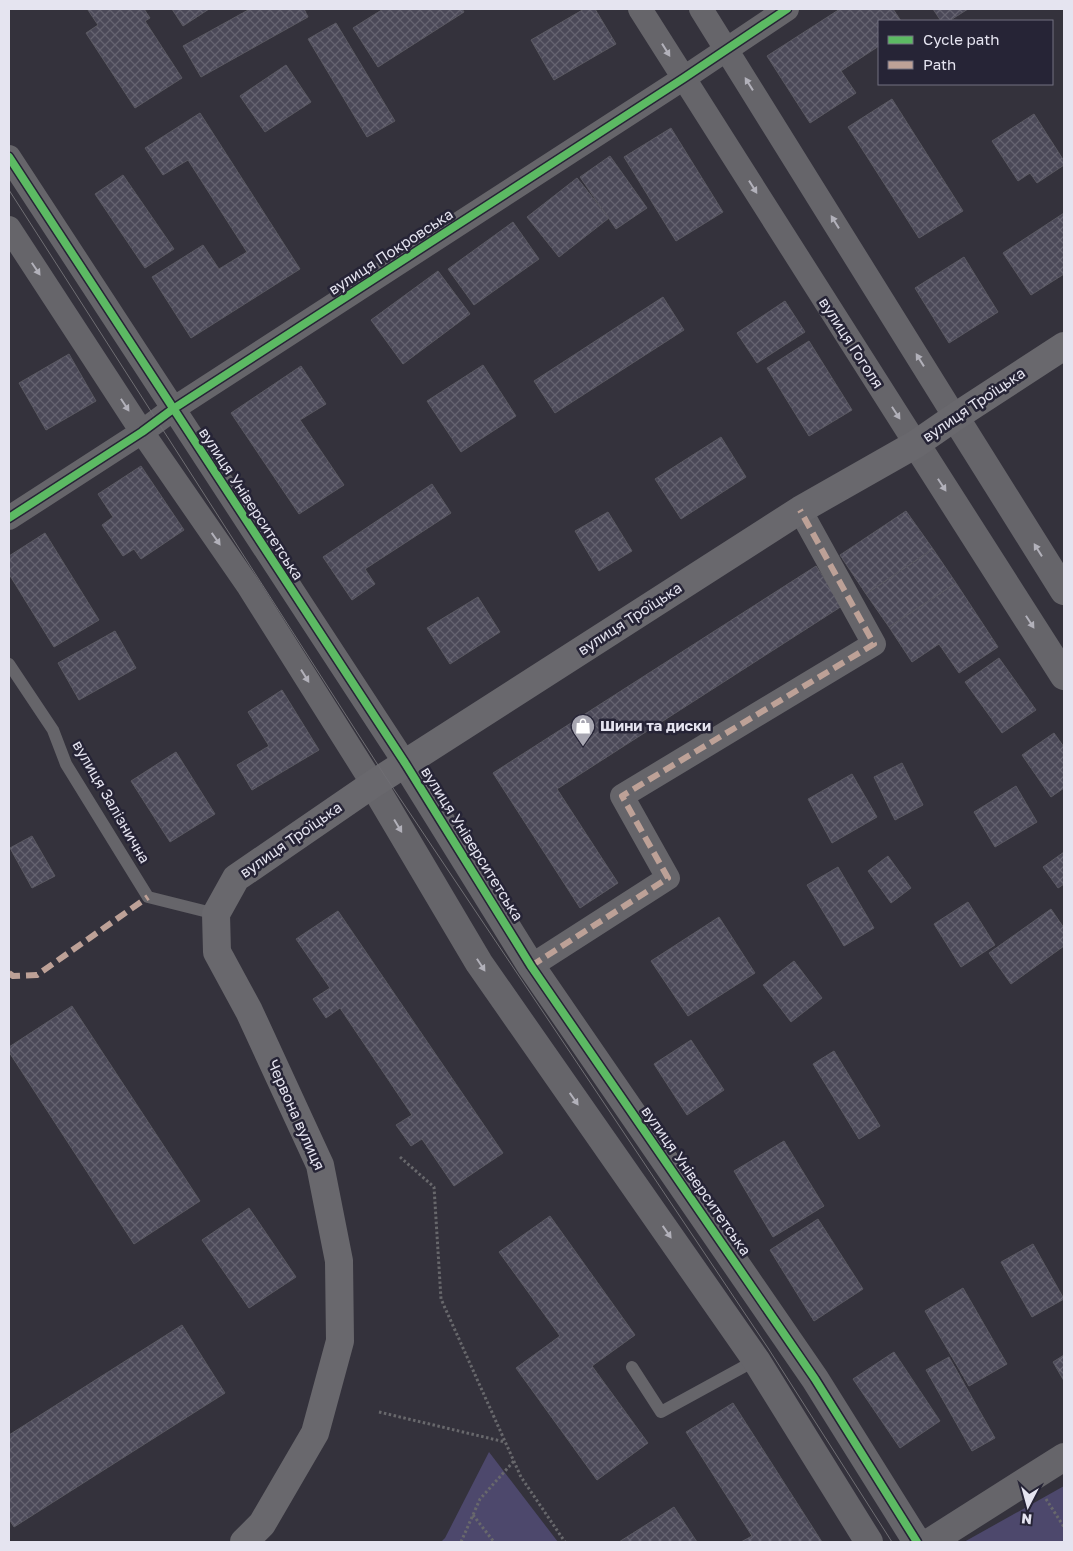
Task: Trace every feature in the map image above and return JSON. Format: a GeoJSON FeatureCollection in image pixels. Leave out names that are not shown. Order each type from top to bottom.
{"type":"FeatureCollection","features":[{"type":"Feature","properties":{"kind":"main road","name":"вулиця Троїцька"},"geometry":{"type":"LineString","coordinates":[[216,914],[236,878],[373,784],[800,510],[916,444],[1064,346]]}},
{"type":"Feature","properties":{"kind":"main road","name":"Червона вулиця"},"geometry":{"type":"LineString","coordinates":[[216,914],[217,952],[249,1011],[320,1165],[339,1261],[340,1341],[315,1433],[262,1524],[244,1542]]}},
{"type":"Feature","properties":{"kind":"street","name":"вулиця Гоголя"},"geometry":{"type":"LineString","coordinates":[[640,9],[1064,676]]}},
{"type":"Feature","properties":{"kind":"street"},"geometry":{"type":"LineString","coordinates":[[701,9],[728,49],[1064,591]]}},
{"type":"Feature","properties":{"kind":"street","name":"вулиця Покровська"},"geometry":{"type":"LineString","coordinates":[[9,518],[787,9]]}},
{"type":"Feature","properties":{"kind":"street","name":"вулиця Університетська"},"geometry":{"type":"LineString","coordinates":[[9,157],[405,763],[531,966],[816,1379],[917,1542]]}},
{"type":"Feature","properties":{"kind":"street"},"geometry":{"type":"LineString","coordinates":[[9,228],[142,432],[249,587],[373,784],[479,963],[756,1360],[869,1542]]}},
{"type":"Feature","properties":{"kind":"street"},"geometry":{"type":"LineString","coordinates":[[531,966],[668,878],[622,796],[874,644],[800,510]]}},
{"type":"Feature","properties":{"kind":"street"},"geometry":{"type":"LineString","coordinates":[[930,1542],[1064,1457]]}},
{"type":"Feature","properties":{"kind":"lane","name":"вулиця Залізнична"},"geometry":{"type":"LineString","coordinates":[[9,664],[53,730],[66,764],[148,897],[216,914]]}},
{"type":"Feature","properties":{"kind":"lane"},"geometry":{"type":"LineString","coordinates":[[632,1367],[661,1412],[756,1360]]}},
{"type":"Feature","properties":{"kind":"path"},"geometry":{"type":"LineString","coordinates":[[400,1156],[434,1188],[441,1299],[521,1476],[565,1542]]}},
{"type":"Feature","properties":{"kind":"path"},"geometry":{"type":"LineString","coordinates":[[379,1412],[506,1443]]}},
{"type":"Feature","properties":{"kind":"path"},"geometry":{"type":"LineString","coordinates":[[461,1542],[480,1500],[514,1460]]}},
{"type":"Feature","properties":{"kind":"path"},"geometry":{"type":"LineString","coordinates":[[1031,1479],[1064,1527]]}},
{"type":"Feature","properties":{"kind":"path"},"geometry":{"type":"LineString","coordinates":[[473,1515],[494,1542]]}},
{"type":"Feature","properties":{"kind":"shaded area"},"geometry":{"type":"Polygon","coordinates":[[[489,1452],[558,1542],[441,1542],[445,1538],[489,1452]]]}},
{"type":"Feature","properties":{"kind":"shaded area"},"geometry":{"type":"Polygon","coordinates":[[[1064,1486],[1064,1542],[964,1542],[1064,1486]]]}},
{"type":"Feature","properties":{"kind":"building"},"geometry":{"type":"Polygon","coordinates":[[[144,9],[150,18],[145,21],[182,78],[135,108],[86,33],[98,25],[88,10],[144,9]]]}},
{"type":"Feature","properties":{"kind":"building"},"geometry":{"type":"Polygon","coordinates":[[[172,9],[209,9],[183,26],[172,9]]]}},
{"type":"Feature","properties":{"kind":"building"},"geometry":{"type":"Polygon","coordinates":[[[250,9],[304,9],[308,17],[201,77],[183,46],[250,9]]]}},
{"type":"Feature","properties":{"kind":"building"},"geometry":{"type":"Polygon","coordinates":[[[383,9],[462,9],[464,12],[378,67],[353,28],[383,9]]]}},
{"type":"Feature","properties":{"kind":"building"},"geometry":{"type":"Polygon","coordinates":[[[584,9],[595,9],[616,44],[554,80],[531,40],[584,9]]]}},
{"type":"Feature","properties":{"kind":"building"},"geometry":{"type":"Polygon","coordinates":[[[840,9],[893,9],[900,20],[878,20],[878,47],[841,71],[856,93],[810,123],[767,56],[840,9]]]}},
{"type":"Feature","properties":{"kind":"building"},"geometry":{"type":"Polygon","coordinates":[[[933,9],[968,9],[951,20],[940,20],[933,9]]]}},
{"type":"Feature","properties":{"kind":"building"},"geometry":{"type":"Polygon","coordinates":[[[336,23],[395,121],[367,137],[308,39],[336,23]]]}},
{"type":"Feature","properties":{"kind":"building"},"geometry":{"type":"Polygon","coordinates":[[[286,65],[311,102],[265,132],[240,96],[286,65]]]}},
{"type":"Feature","properties":{"kind":"building"},"geometry":{"type":"Polygon","coordinates":[[[892,99],[963,211],[919,238],[848,127],[892,99]]]}},
{"type":"Feature","properties":{"kind":"building"},"geometry":{"type":"Polygon","coordinates":[[[200,113],[300,269],[191,338],[152,277],[203,245],[219,269],[247,252],[188,160],[163,175],[145,148],[200,113]]]}},
{"type":"Feature","properties":{"kind":"building"},"geometry":{"type":"Polygon","coordinates":[[[1034,114],[1064,161],[1064,165],[1037,183],[1030,173],[1018,181],[992,141],[1034,114]]]}},
{"type":"Feature","properties":{"kind":"building"},"geometry":{"type":"Polygon","coordinates":[[[671,128],[723,212],[676,241],[624,157],[671,128]]]}},
{"type":"Feature","properties":{"kind":"building"},"geometry":{"type":"Polygon","coordinates":[[[610,156],[647,208],[616,229],[580,177],[610,156]]]}},
{"type":"Feature","properties":{"kind":"building"},"geometry":{"type":"Polygon","coordinates":[[[123,175],[174,249],[145,268],[95,194],[123,175]]]}},
{"type":"Feature","properties":{"kind":"building"},"geometry":{"type":"Polygon","coordinates":[[[577,178],[609,218],[559,257],[527,217],[577,178]]]}},
{"type":"Feature","properties":{"kind":"building"},"geometry":{"type":"Polygon","coordinates":[[[1064,213],[1064,274],[1031,295],[1003,253],[1064,213]]]}},
{"type":"Feature","properties":{"kind":"building"},"geometry":{"type":"Polygon","coordinates":[[[513,222],[539,259],[474,305],[448,269],[513,222]]]}},
{"type":"Feature","properties":{"kind":"building"},"geometry":{"type":"Polygon","coordinates":[[[964,257],[998,312],[949,343],[915,288],[964,257]]]}},
{"type":"Feature","properties":{"kind":"building"},"geometry":{"type":"Polygon","coordinates":[[[438,271],[470,314],[403,364],[371,320],[438,271]]]}},
{"type":"Feature","properties":{"kind":"building"},"geometry":{"type":"Polygon","coordinates":[[[663,297],[684,330],[555,413],[534,381],[663,297]]]}},
{"type":"Feature","properties":{"kind":"building"},"geometry":{"type":"Polygon","coordinates":[[[785,301],[805,332],[757,363],[737,333],[785,301]]]}},
{"type":"Feature","properties":{"kind":"building"},"geometry":{"type":"Polygon","coordinates":[[[809,341],[852,410],[809,436],[767,368],[809,341]]]}},
{"type":"Feature","properties":{"kind":"building"},"geometry":{"type":"Polygon","coordinates":[[[69,354],[96,401],[46,430],[19,383],[69,354]]]}},
{"type":"Feature","properties":{"kind":"building"},"geometry":{"type":"Polygon","coordinates":[[[483,365],[516,416],[461,452],[427,401],[483,365]]]}},
{"type":"Feature","properties":{"kind":"building"},"geometry":{"type":"Polygon","coordinates":[[[301,366],[326,404],[300,420],[344,485],[299,514],[231,413],[301,366]]]}},
{"type":"Feature","properties":{"kind":"building"},"geometry":{"type":"Polygon","coordinates":[[[721,437],[746,477],[681,519],[655,479],[721,437]]]}},
{"type":"Feature","properties":{"kind":"building"},"geometry":{"type":"Polygon","coordinates":[[[141,466],[184,530],[141,559],[134,549],[123,556],[102,525],[113,517],[98,494],[141,466]]]}},
{"type":"Feature","properties":{"kind":"building"},"geometry":{"type":"Polygon","coordinates":[[[432,484],[451,513],[365,569],[375,584],[352,600],[323,557],[432,484]]]}},
{"type":"Feature","properties":{"kind":"building"},"geometry":{"type":"Polygon","coordinates":[[[906,511],[933,549],[866,594],[840,555],[906,511]]]}},
{"type":"Feature","properties":{"kind":"building"},"geometry":{"type":"Polygon","coordinates":[[[608,512],[632,551],[599,571],[575,531],[608,512]]]}},
{"type":"Feature","properties":{"kind":"building"},"geometry":{"type":"Polygon","coordinates":[[[45,533],[99,620],[54,647],[9,574],[9,556],[45,533]]]}},
{"type":"Feature","properties":{"kind":"building"},"geometry":{"type":"Polygon","coordinates":[[[933,549],[956,583],[889,627],[866,594],[933,549]]]}},
{"type":"Feature","properties":{"kind":"building"},"geometry":{"type":"Polygon","coordinates":[[[816,566],[842,606],[557,789],[618,883],[580,908],[493,773],[816,566]]]}},
{"type":"Feature","properties":{"kind":"building"},"geometry":{"type":"Polygon","coordinates":[[[956,583],[998,647],[959,673],[939,644],[912,662],[889,627],[956,583]]]}},
{"type":"Feature","properties":{"kind":"building"},"geometry":{"type":"Polygon","coordinates":[[[478,597],[500,632],[450,664],[427,628],[478,597]]]}},
{"type":"Feature","properties":{"kind":"building"},"geometry":{"type":"Polygon","coordinates":[[[115,631],[136,668],[79,700],[58,663],[115,631]]]}},
{"type":"Feature","properties":{"kind":"building"},"geometry":{"type":"Polygon","coordinates":[[[999,658],[1036,710],[1002,733],[965,682],[999,658]]]}},
{"type":"Feature","properties":{"kind":"building"},"geometry":{"type":"Polygon","coordinates":[[[282,690],[319,750],[252,790],[237,765],[269,746],[248,712],[282,690]]]}},
{"type":"Feature","properties":{"kind":"building"},"geometry":{"type":"Polygon","coordinates":[[[1054,733],[1064,747],[1064,788],[1051,797],[1022,755],[1054,733]]]}},
{"type":"Feature","properties":{"kind":"building"},"geometry":{"type":"Polygon","coordinates":[[[176,752],[215,814],[170,842],[131,781],[176,752]]]}},
{"type":"Feature","properties":{"kind":"building"},"geometry":{"type":"Polygon","coordinates":[[[902,763],[923,805],[895,820],[874,777],[902,763]]]}},
{"type":"Feature","properties":{"kind":"building"},"geometry":{"type":"Polygon","coordinates":[[[852,774],[877,817],[832,843],[808,799],[852,774]]]}},
{"type":"Feature","properties":{"kind":"building"},"geometry":{"type":"Polygon","coordinates":[[[1016,786],[1037,822],[995,847],[974,812],[1016,786]]]}},
{"type":"Feature","properties":{"kind":"building"},"geometry":{"type":"Polygon","coordinates":[[[32,836],[55,876],[32,888],[10,848],[32,836]]]}},
{"type":"Feature","properties":{"kind":"building"},"geometry":{"type":"Polygon","coordinates":[[[1064,852],[1064,884],[1058,888],[1043,867],[1064,852]]]}},
{"type":"Feature","properties":{"kind":"building"},"geometry":{"type":"Polygon","coordinates":[[[888,856],[911,888],[891,903],[868,871],[888,856]]]}},
{"type":"Feature","properties":{"kind":"building"},"geometry":{"type":"Polygon","coordinates":[[[838,867],[874,928],[844,946],[807,885],[838,867]]]}},
{"type":"Feature","properties":{"kind":"building"},"geometry":{"type":"Polygon","coordinates":[[[968,902],[995,945],[961,967],[934,924],[968,902]]]}},
{"type":"Feature","properties":{"kind":"building"},"geometry":{"type":"Polygon","coordinates":[[[1051,909],[1064,928],[1064,946],[1011,984],[989,953],[1051,909]]]}},
{"type":"Feature","properties":{"kind":"building"},"geometry":{"type":"Polygon","coordinates":[[[338,911],[503,1153],[454,1186],[422,1139],[411,1146],[396,1125],[412,1115],[340,1008],[326,1018],[313,999],[330,988],[296,939],[338,911]]]}},
{"type":"Feature","properties":{"kind":"building"},"geometry":{"type":"Polygon","coordinates":[[[719,917],[755,973],[688,1016],[651,961],[719,917]]]}},
{"type":"Feature","properties":{"kind":"building"},"geometry":{"type":"Polygon","coordinates":[[[794,961],[822,998],[791,1022],[763,985],[794,961]]]}},
{"type":"Feature","properties":{"kind":"building"},"geometry":{"type":"Polygon","coordinates":[[[72,1006],[200,1201],[134,1244],[9,1052],[9,1047],[72,1006]]]}},
{"type":"Feature","properties":{"kind":"building"},"geometry":{"type":"Polygon","coordinates":[[[691,1040],[724,1090],[687,1115],[654,1064],[691,1040]]]}},
{"type":"Feature","properties":{"kind":"building"},"geometry":{"type":"Polygon","coordinates":[[[834,1051],[880,1126],[859,1139],[813,1064],[834,1051]]]}},
{"type":"Feature","properties":{"kind":"building"},"geometry":{"type":"Polygon","coordinates":[[[784,1141],[824,1206],[773,1237],[734,1171],[784,1141]]]}},
{"type":"Feature","properties":{"kind":"building"},"geometry":{"type":"Polygon","coordinates":[[[249,1208],[296,1277],[249,1308],[202,1240],[249,1208]]]}},
{"type":"Feature","properties":{"kind":"building"},"geometry":{"type":"Polygon","coordinates":[[[550,1216],[635,1335],[592,1366],[648,1443],[597,1480],[516,1368],[560,1336],[499,1252],[550,1216]]]}},
{"type":"Feature","properties":{"kind":"building"},"geometry":{"type":"Polygon","coordinates":[[[818,1219],[863,1289],[814,1321],[770,1250],[818,1219]]]}},
{"type":"Feature","properties":{"kind":"building"},"geometry":{"type":"Polygon","coordinates":[[[1033,1244],[1064,1299],[1032,1317],[1001,1262],[1033,1244]]]}},
{"type":"Feature","properties":{"kind":"building"},"geometry":{"type":"Polygon","coordinates":[[[963,1288],[1007,1364],[969,1386],[925,1311],[963,1288]]]}},
{"type":"Feature","properties":{"kind":"building"},"geometry":{"type":"Polygon","coordinates":[[[182,1325],[225,1393],[14,1527],[9,1519],[9,1435],[182,1325]]]}},
{"type":"Feature","properties":{"kind":"building"},"geometry":{"type":"Polygon","coordinates":[[[894,1352],[940,1421],[900,1448],[853,1379],[894,1352]]]}},
{"type":"Feature","properties":{"kind":"building"},"geometry":{"type":"Polygon","coordinates":[[[1064,1355],[1064,1381],[1053,1362],[1064,1355]]]}},
{"type":"Feature","properties":{"kind":"building"},"geometry":{"type":"Polygon","coordinates":[[[949,1357],[995,1438],[972,1451],[926,1370],[949,1357]]]}},
{"type":"Feature","properties":{"kind":"building"},"geometry":{"type":"Polygon","coordinates":[[[733,1403],[822,1542],[741,1542],[752,1536],[686,1432],[733,1403]]]}},
{"type":"Feature","properties":{"kind":"building"},"geometry":{"type":"Polygon","coordinates":[[[674,1507],[697,1542],[619,1542],[674,1507]]]}},
{"type":"Feature","properties":{"kind":"tram line"},"geometry":{"type":"LineString","coordinates":[[9,190],[385,776],[768,1348],[892,1542]]}},
{"type":"Feature","properties":{"kind":"marked path"},"geometry":{"type":"LineString","coordinates":[[531,966],[668,878],[622,796],[874,644],[800,510]]}},
{"type":"Feature","properties":{"kind":"marked path"},"geometry":{"type":"LineString","coordinates":[[9,973],[13,976],[37,975],[148,897]]}},
{"type":"Feature","properties":{"kind":"cycle path"},"geometry":{"type":"LineString","coordinates":[[9,518],[787,9]]}},
{"type":"Feature","properties":{"kind":"cycle path"},"geometry":{"type":"LineString","coordinates":[[9,157],[405,763],[531,966],[815,1379],[917,1542]]}},
{"type":"Feature","properties":{"kind":"place","name":"Шини та диски"},"geometry":{"type":"Point","coordinates":[583,747]}}]}
